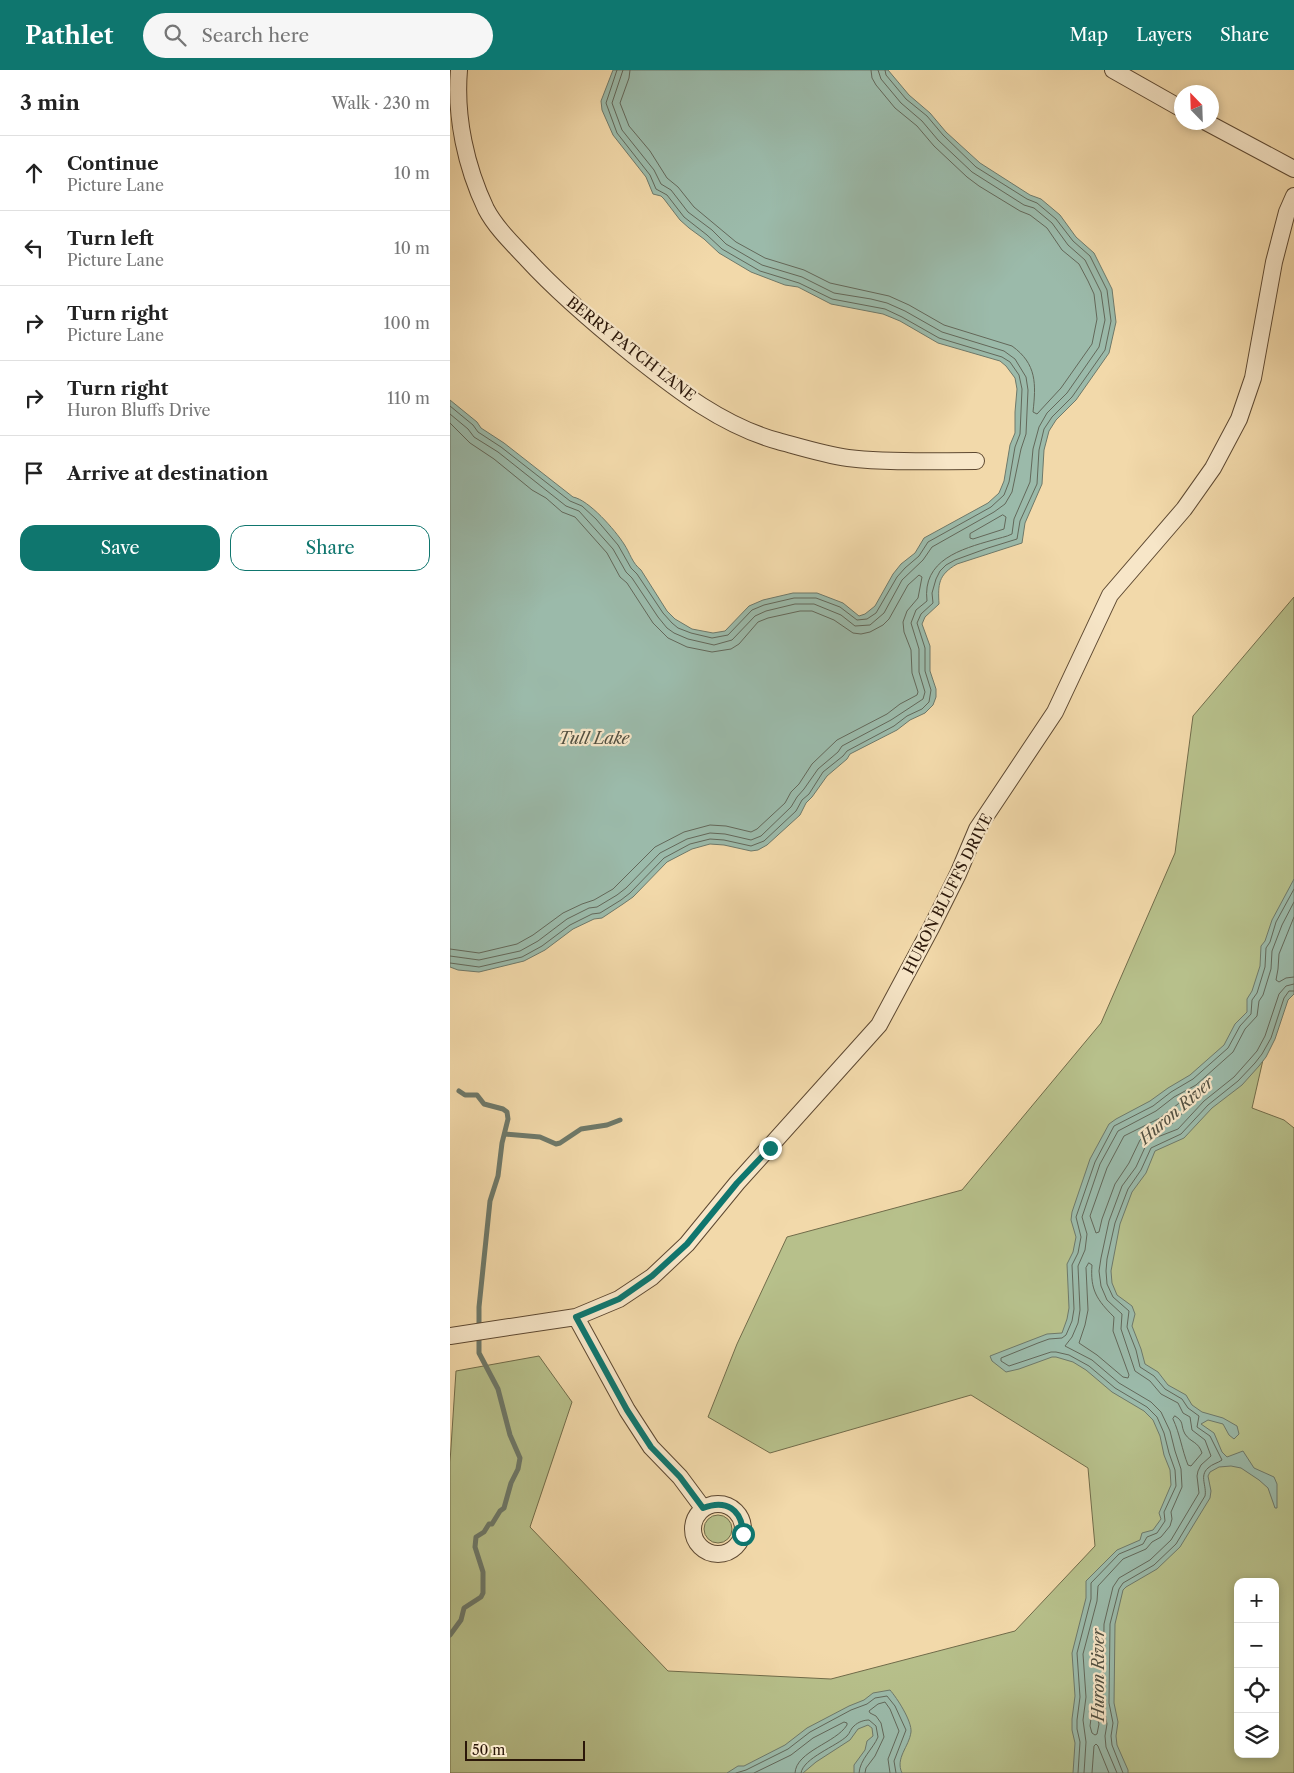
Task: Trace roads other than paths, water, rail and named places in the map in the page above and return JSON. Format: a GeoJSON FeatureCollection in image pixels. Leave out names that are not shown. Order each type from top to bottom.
{"type":"FeatureCollection","features":[{"type":"Feature","properties":{"kind":"street","name":"BERRY PATCH LANE"},"geometry":{"type":"LineString","coordinates":[[459,70],[460,118],[470,168],[487,211],[508,239],[547,281],[595,325],[672,385],[729,423],[777,441],[847,458],[976,461]]}},
{"type":"Feature","properties":{"kind":"street"},"geometry":{"type":"LineString","coordinates":[[1120,72],[1174,104]]}},
{"type":"Feature","properties":{"kind":"street"},"geometry":{"type":"LineString","coordinates":[[1219,129],[1294,169]]}},
{"type":"Feature","properties":{"kind":"street","name":"HURON BLUFFS DRIVE"},"geometry":{"type":"LineString","coordinates":[[450,1336],[576,1317],[619,1299],[652,1276],[687,1244],[737,1183],[879,1025],[932,928],[977,829],[1055,712],[1110,595],[1184,509],[1213,468],[1239,419],[1253,378],[1274,262],[1287,212],[1294,196]]}},
{"type":"Feature","properties":{"kind":"street"},"geometry":{"type":"LineString","coordinates":[[576,1317],[627,1410],[651,1447],[680,1477],[703,1508]]}},
{"type":"Feature","properties":{"kind":"water","name":"Tull Lake"},"geometry":{"type":"Polygon","coordinates":[[[613,70],[888,70],[909,95],[930,113],[946,132],[980,163],[1030,195],[1041,199],[1060,215],[1076,237],[1094,253],[1112,289],[1116,322],[1109,353],[1076,400],[1056,420],[1049,431],[1044,450],[1042,484],[1025,523],[1022,543],[957,564],[946,572],[940,581],[939,604],[925,617],[922,624],[930,646],[930,671],[936,689],[933,705],[925,713],[850,754],[847,759],[827,776],[806,803],[800,815],[767,845],[758,850],[751,851],[710,844],[692,849],[667,862],[633,897],[602,918],[594,919],[573,929],[545,950],[524,961],[479,972],[458,970],[450,967],[450,400],[477,422],[481,428],[504,443],[573,497],[594,509],[620,538],[633,561],[641,570],[667,611],[675,619],[692,629],[713,633],[725,631],[749,606],[763,600],[793,593],[817,593],[843,603],[859,616],[865,614],[875,606],[893,574],[901,564],[915,553],[924,538],[988,503],[999,493],[1004,481],[1010,445],[1015,433],[1017,389],[1015,378],[1000,361],[938,343],[900,321],[883,314],[831,304],[798,287],[785,285],[751,272],[719,253],[680,220],[661,196],[653,194],[646,177],[613,135],[602,110],[601,101],[613,70]]]}},
{"type":"Feature","properties":{"kind":"water","name":"Huron River"},"geometry":{"type":"Polygon","coordinates":[[[1294,879],[1294,994],[1288,1000],[1275,1039],[1266,1057],[1242,1085],[1212,1108],[1184,1138],[1155,1151],[1146,1173],[1132,1192],[1120,1224],[1111,1271],[1112,1283],[1117,1295],[1132,1306],[1135,1314],[1132,1326],[1145,1364],[1158,1372],[1168,1385],[1186,1395],[1192,1405],[1202,1412],[1223,1418],[1237,1426],[1239,1434],[1234,1439],[1229,1435],[1223,1424],[1208,1420],[1201,1424],[1214,1433],[1222,1452],[1227,1457],[1243,1451],[1254,1468],[1274,1477],[1277,1484],[1277,1508],[1275,1508],[1268,1488],[1241,1468],[1231,1466],[1219,1467],[1210,1472],[1208,1476],[1211,1491],[1210,1498],[1180,1547],[1157,1569],[1123,1590],[1115,1624],[1114,1703],[1118,1722],[1117,1745],[1128,1773],[1073,1773],[1075,1743],[1072,1719],[1075,1696],[1072,1653],[1086,1598],[1086,1581],[1117,1550],[1140,1540],[1142,1533],[1153,1530],[1161,1519],[1159,1513],[1171,1485],[1170,1470],[1153,1420],[1144,1411],[1112,1392],[1086,1370],[1073,1362],[1052,1357],[1006,1372],[992,1361],[990,1356],[1047,1334],[1062,1333],[1069,1308],[1067,1264],[1073,1252],[1076,1237],[1071,1220],[1072,1212],[1090,1159],[1109,1124],[1150,1101],[1190,1075],[1224,1045],[1235,1024],[1247,1012],[1247,999],[1252,991],[1260,966],[1261,946],[1265,941],[1272,920],[1294,879]]]}},
{"type":"Feature","properties":{"kind":"water"},"geometry":{"type":"Polygon","coordinates":[[[890,1690],[904,1710],[911,1727],[910,1737],[900,1762],[902,1773],[854,1773],[854,1765],[865,1750],[867,1741],[873,1736],[872,1728],[868,1725],[858,1729],[850,1740],[816,1762],[803,1773],[727,1773],[738,1766],[744,1766],[785,1745],[807,1728],[864,1700],[873,1693],[890,1690]]]}},
{"type":"Feature","properties":{"kind":"waterway"},"geometry":{"type":"LineString","coordinates":[[450,1635],[461,1620],[464,1608],[481,1597],[483,1593],[483,1572],[475,1547],[476,1537],[484,1532],[489,1524],[492,1524],[504,1508],[520,1458],[510,1435],[498,1389],[479,1353],[479,1307],[490,1201],[498,1176],[502,1143],[508,1119],[507,1112],[503,1109],[484,1104],[477,1095],[465,1095],[459,1091]]}},
{"type":"Feature","properties":{"kind":"waterway"},"geometry":{"type":"LineString","coordinates":[[505,1134],[540,1137],[556,1144],[581,1129],[607,1125],[620,1120]]}}]}
